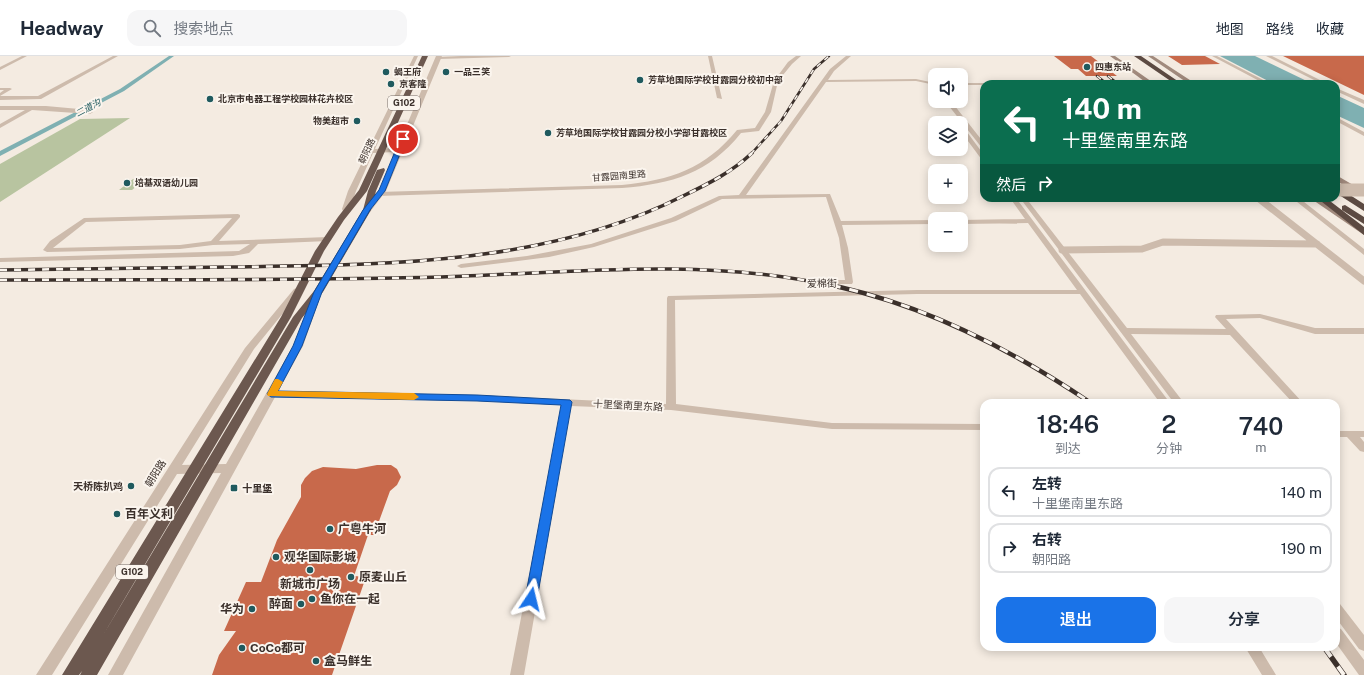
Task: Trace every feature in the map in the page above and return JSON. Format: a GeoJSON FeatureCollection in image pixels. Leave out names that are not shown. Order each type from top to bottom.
{"type":"FeatureCollection","features":[{"type":"Feature","properties":{"kind":"highway","name":"朝阳路"},"geometry":{"type":"LineString","coordinates":[[88,675],[298,317],[318,292],[367,210],[386,150],[425,56]]}},
{"type":"Feature","properties":{"kind":"highway","name":"朝阳路"},"geometry":{"type":"LineString","coordinates":[[70,675],[286,317],[297,292],[346,209],[363,191],[436,57]]}},
{"type":"Feature","properties":{"kind":"highway"},"geometry":{"type":"LineString","coordinates":[[1134,58],[1161,80]]}},
{"type":"Feature","properties":{"kind":"highway"},"geometry":{"type":"LineString","coordinates":[[1134,58],[1172,80]]}},
{"type":"Feature","properties":{"kind":"highway"},"geometry":{"type":"LineString","coordinates":[[1340,191],[1364,208]]}},
{"type":"Feature","properties":{"kind":"highway"},"geometry":{"type":"LineString","coordinates":[[1326,202],[1364,233]]}},
{"type":"Feature","properties":{"kind":"highway"},"geometry":{"type":"LineString","coordinates":[[1337,202],[1364,221]]}},
{"type":"Feature","properties":{"kind":"main road"},"geometry":{"type":"LineString","coordinates":[[1112,56],[1146,80]]}},
{"type":"Feature","properties":{"kind":"main road"},"geometry":{"type":"LineString","coordinates":[[1150,56],[1187,80]]}},
{"type":"Feature","properties":{"kind":"main road"},"geometry":{"type":"LineString","coordinates":[[1340,179],[1364,194]]}},
{"type":"Feature","properties":{"kind":"main road"},"geometry":{"type":"LineString","coordinates":[[1320,202],[1364,233]]}},
{"type":"Feature","properties":{"kind":"street"},"geometry":{"type":"LineString","coordinates":[[0,69],[25,56]]}},
{"type":"Feature","properties":{"kind":"street"},"geometry":{"type":"LineString","coordinates":[[0,95],[39,98],[116,56]]}},
{"type":"Feature","properties":{"kind":"street","name":"朝阳路"},"geometry":{"type":"LineString","coordinates":[[346,209],[352,191],[416,56]]}},
{"type":"Feature","properties":{"kind":"street"},"geometry":{"type":"LineString","coordinates":[[436,57],[509,56]]}},
{"type":"Feature","properties":{"kind":"street"},"geometry":{"type":"LineString","coordinates":[[710,56],[720,98]]}},
{"type":"Feature","properties":{"kind":"street","name":"甘露园南里路"},"geometry":{"type":"LineString","coordinates":[[378,194],[595,187],[655,182],[681,175],[711,160],[727,146],[739,132],[756,130],[768,112],[776,81],[790,63],[799,56]]}},
{"type":"Feature","properties":{"kind":"street"},"geometry":{"type":"LineString","coordinates":[[742,195],[832,70],[849,56]]}},
{"type":"Feature","properties":{"kind":"street"},"geometry":{"type":"LineString","coordinates":[[1214,56],[1261,80]]}},
{"type":"Feature","properties":{"kind":"street"},"geometry":{"type":"LineString","coordinates":[[1268,56],[1318,80]]}},
{"type":"Feature","properties":{"kind":"street","name":"朝阳路"},"geometry":{"type":"LineString","coordinates":[[367,210],[378,194],[382,191],[436,57]]}},
{"type":"Feature","properties":{"kind":"street"},"geometry":{"type":"LineString","coordinates":[[824,81],[916,80],[928,83]]}},
{"type":"Feature","properties":{"kind":"street"},"geometry":{"type":"LineString","coordinates":[[968,84],[980,84]]}},
{"type":"Feature","properties":{"kind":"street"},"geometry":{"type":"LineString","coordinates":[[968,88],[980,88]]}},
{"type":"Feature","properties":{"kind":"street"},"geometry":{"type":"LineString","coordinates":[[0,89],[10,89],[0,95]]}},
{"type":"Feature","properties":{"kind":"street"},"geometry":{"type":"LineString","coordinates":[[1340,91],[1364,102]]}},
{"type":"Feature","properties":{"kind":"street"},"geometry":{"type":"LineString","coordinates":[[0,108],[78,109],[90,112]]}},
{"type":"Feature","properties":{"kind":"street"},"geometry":{"type":"LineString","coordinates":[[0,126],[31,108]]}},
{"type":"Feature","properties":{"kind":"street"},"geometry":{"type":"LineString","coordinates":[[953,108],[980,142]]}},
{"type":"Feature","properties":{"kind":"street"},"geometry":{"type":"LineString","coordinates":[[1340,121],[1364,134]]}},
{"type":"Feature","properties":{"kind":"street"},"geometry":{"type":"LineString","coordinates":[[968,137],[980,153]]}},
{"type":"Feature","properties":{"kind":"street"},"geometry":{"type":"LineString","coordinates":[[371,151],[399,150]]}},
{"type":"Feature","properties":{"kind":"street"},"geometry":{"type":"LineString","coordinates":[[1340,183],[1364,183]]}},
{"type":"Feature","properties":{"kind":"street"},"geometry":{"type":"LineString","coordinates":[[1340,188],[1364,188]]}},
{"type":"Feature","properties":{"kind":"street"},"geometry":{"type":"LineString","coordinates":[[1340,193],[1364,194]]}},
{"type":"Feature","properties":{"kind":"street"},"geometry":{"type":"LineString","coordinates":[[461,266],[545,256],[633,234],[697,209],[709,200],[721,197],[742,195],[828,195],[840,223],[846,252],[848,282],[824,282]]}},
{"type":"Feature","properties":{"kind":"street"},"geometry":{"type":"LineString","coordinates":[[1016,202],[1162,399]]}},
{"type":"Feature","properties":{"kind":"street"},"geometry":{"type":"LineString","coordinates":[[1026,202],[1176,399]]}},
{"type":"Feature","properties":{"kind":"street"},"geometry":{"type":"LineString","coordinates":[[1263,202],[1364,281]]}},
{"type":"Feature","properties":{"kind":"street"},"geometry":{"type":"LineString","coordinates":[[1300,202],[1364,253]]}},
{"type":"Feature","properties":{"kind":"street"},"geometry":{"type":"LineString","coordinates":[[213,243],[238,216],[84,220],[59,238],[47,250],[180,247],[213,243],[328,239]]}},
{"type":"Feature","properties":{"kind":"street"},"geometry":{"type":"LineString","coordinates":[[968,222],[1030,221]]}},
{"type":"Feature","properties":{"kind":"street"},"geometry":{"type":"LineString","coordinates":[[840,223],[928,222]]}},
{"type":"Feature","properties":{"kind":"street"},"geometry":{"type":"LineString","coordinates":[[0,260],[233,254],[243,253],[252,248],[256,242]]}},
{"type":"Feature","properties":{"kind":"street"},"geometry":{"type":"LineString","coordinates":[[1062,250],[1142,249],[1163,242],[1317,244]]}},
{"type":"Feature","properties":{"kind":"street","name":"朝阳路"},"geometry":{"type":"LineString","coordinates":[[44,675],[250,348],[297,292]]}},
{"type":"Feature","properties":{"kind":"street","name":"朝阳路"},"geometry":{"type":"LineString","coordinates":[[115,675],[298,346],[318,292]]}},
{"type":"Feature","properties":{"kind":"street","name":"爱棉街"},"geometry":{"type":"LineString","coordinates":[[672,407],[670,298],[909,292],[1082,292]]}},
{"type":"Feature","properties":{"kind":"street"},"geometry":{"type":"LineString","coordinates":[[1294,399],[1219,317],[1260,316],[1315,331],[1364,331]]}},
{"type":"Feature","properties":{"kind":"street"},"geometry":{"type":"LineString","coordinates":[[1124,331],[1233,332]]}},
{"type":"Feature","properties":{"kind":"street","name":"十里堡南里东路"},"geometry":{"type":"LineString","coordinates":[[271,394],[477,398],[672,407],[832,426],[980,427]]}},
{"type":"Feature","properties":{"kind":"street"},"geometry":{"type":"LineString","coordinates":[[517,675],[567,402]]}},
{"type":"Feature","properties":{"kind":"street"},"geometry":{"type":"LineString","coordinates":[[1340,434],[1364,434]]}},
{"type":"Feature","properties":{"kind":"street"},"geometry":{"type":"LineString","coordinates":[[1350,434],[1364,448]]}},
{"type":"Feature","properties":{"kind":"street"},"geometry":{"type":"LineString","coordinates":[[174,470],[230,468]]}},
{"type":"Feature","properties":{"kind":"street"},"geometry":{"type":"LineString","coordinates":[[1340,613],[1364,645]]}},
{"type":"Feature","properties":{"kind":"street"},"geometry":{"type":"LineString","coordinates":[[1340,638],[1364,671]]}},
{"type":"Feature","properties":{"kind":"street"},"geometry":{"type":"LineString","coordinates":[[1254,651],[1269,675]]}},
{"type":"Feature","properties":{"kind":"green space"},"geometry":{"type":"Polygon","coordinates":[[[130,118],[0,202],[0,164],[80,119],[130,118]]]}},
{"type":"Feature","properties":{"kind":"green space"},"geometry":{"type":"Polygon","coordinates":[[[146,178],[132,190],[119,190],[133,179],[146,178]]]}},
{"type":"Feature","properties":{"kind":"water"},"geometry":{"type":"Polygon","coordinates":[[[1220,56],[1255,56],[1305,80],[1266,80],[1220,56]]]}},
{"type":"Feature","properties":{"kind":"water"},"geometry":{"type":"Polygon","coordinates":[[[1340,97],[1364,108],[1364,128],[1340,117],[1340,97]]]}},
{"type":"Feature","properties":{"kind":"building","name":"四惠东站"},"geometry":{"type":"Polygon","coordinates":[[[1054,56],[1091,56],[1117,76],[1086,76],[1078,69],[1071,69],[1054,56]]]}},
{"type":"Feature","properties":{"kind":"building"},"geometry":{"type":"Polygon","coordinates":[[[1168,56],[1205,56],[1220,64],[1182,65],[1168,56]]]}},
{"type":"Feature","properties":{"kind":"building"},"geometry":{"type":"Polygon","coordinates":[[[1283,56],[1364,56],[1364,95],[1340,83],[1340,80],[1333,80],[1283,56]]]}},
{"type":"Feature","properties":{"kind":"building","name":"新城市广场"},"geometry":{"type":"Polygon","coordinates":[[[377,465],[391,465],[397,469],[401,477],[397,485],[390,491],[374,535],[368,535],[354,576],[366,577],[332,675],[212,675],[219,655],[236,631],[224,631],[246,582],[261,582],[277,540],[301,497],[301,485],[305,478],[312,471],[323,467],[356,469],[377,465]]]}},
{"type":"Feature","properties":{"kind":"waterway","name":"二道沟"},"geometry":{"type":"LineString","coordinates":[[0,154],[122,90],[172,56]]}},
{"type":"Feature","properties":{"kind":"railway"},"geometry":{"type":"LineString","coordinates":[[752,153],[781,121],[814,69],[829,56]]}},
{"type":"Feature","properties":{"kind":"railway"},"geometry":{"type":"LineString","coordinates":[[1097,76],[1102,80]]}},
{"type":"Feature","properties":{"kind":"railway"},"geometry":{"type":"LineString","coordinates":[[1108,76],[1113,80]]}},
{"type":"Feature","properties":{"kind":"railway"},"geometry":{"type":"LineString","coordinates":[[0,270],[345,265],[461,257],[518,249],[575,236],[630,219],[711,182],[728,172],[752,153]]}},
{"type":"Feature","properties":{"kind":"railway"},"geometry":{"type":"LineString","coordinates":[[0,280],[386,278],[631,269],[678,269],[772,275],[817,283]]}},
{"type":"Feature","properties":{"kind":"railway"},"geometry":{"type":"LineString","coordinates":[[817,283],[888,300],[959,328],[1027,363],[1085,399]]}},
{"type":"Feature","properties":{"kind":"railway"},"geometry":{"type":"LineString","coordinates":[[1327,651],[1344,675]]}},
{"type":"Feature","properties":{"kind":"slow traffic"},"geometry":{"type":"LineString","coordinates":[[278,382],[271,394],[414,397]]}},
{"type":"Feature","properties":{"kind":"place","name":"四惠东站"},"geometry":{"type":"Point","coordinates":[1087,67]}},
{"type":"Feature","properties":{"kind":"place","name":"蝎王府"},"geometry":{"type":"Point","coordinates":[386,72]}},
{"type":"Feature","properties":{"kind":"place","name":"一品三笑"},"geometry":{"type":"Point","coordinates":[446,72]}},
{"type":"Feature","properties":{"kind":"place","name":"芳草地国际学校甘露园分校初中部"},"geometry":{"type":"Point","coordinates":[640,80]}},
{"type":"Feature","properties":{"kind":"place","name":"京客隆"},"geometry":{"type":"Point","coordinates":[391,84]}},
{"type":"Feature","properties":{"kind":"place","name":"北京市电器工程学校园林花卉校区"},"geometry":{"type":"Point","coordinates":[210,99]}},
{"type":"Feature","properties":{"kind":"place","name":"物美超市"},"geometry":{"type":"Point","coordinates":[357,121]}},
{"type":"Feature","properties":{"kind":"place","name":"芳草地国际学校甘露园分校小学部甘露校区"},"geometry":{"type":"Point","coordinates":[548,133]}},
{"type":"Feature","properties":{"kind":"place","name":"培基双语幼儿园"},"geometry":{"type":"Point","coordinates":[127,183]}},
{"type":"Feature","properties":{"kind":"place","name":"天桥陈扒鸡"},"geometry":{"type":"Point","coordinates":[131,486]}},
{"type":"Feature","properties":{"kind":"place","name":"十里堡"},"geometry":{"type":"Point","coordinates":[234,488]}},
{"type":"Feature","properties":{"kind":"place","name":"百年义利"},"geometry":{"type":"Point","coordinates":[117,514]}},
{"type":"Feature","properties":{"kind":"place","name":"广粤牛河"},"geometry":{"type":"Point","coordinates":[330,529]}},
{"type":"Feature","properties":{"kind":"place","name":"观华国际影城"},"geometry":{"type":"Point","coordinates":[276,557]}},
{"type":"Feature","properties":{"kind":"place","name":"新城市广场"},"geometry":{"type":"Point","coordinates":[310,570]}},
{"type":"Feature","properties":{"kind":"place","name":"原麦山丘"},"geometry":{"type":"Point","coordinates":[351,577]}},
{"type":"Feature","properties":{"kind":"place","name":"鱼你在一起"},"geometry":{"type":"Point","coordinates":[312,599]}},
{"type":"Feature","properties":{"kind":"place","name":"醉面"},"geometry":{"type":"Point","coordinates":[301,604]}},
{"type":"Feature","properties":{"kind":"place","name":"华为"},"geometry":{"type":"Point","coordinates":[252,609]}},
{"type":"Feature","properties":{"kind":"place","name":"CoCo都可"},"geometry":{"type":"Point","coordinates":[242,648]}},
{"type":"Feature","properties":{"kind":"place","name":"盒马鲜生"},"geometry":{"type":"Point","coordinates":[316,661]}},
{"type":"Feature","properties":{"kind":"route"},"geometry":{"type":"LineString","coordinates":[[403,139],[382,191],[378,194],[367,210],[318,292],[298,346],[271,394],[477,398],[567,402],[531,599]]}}]}
